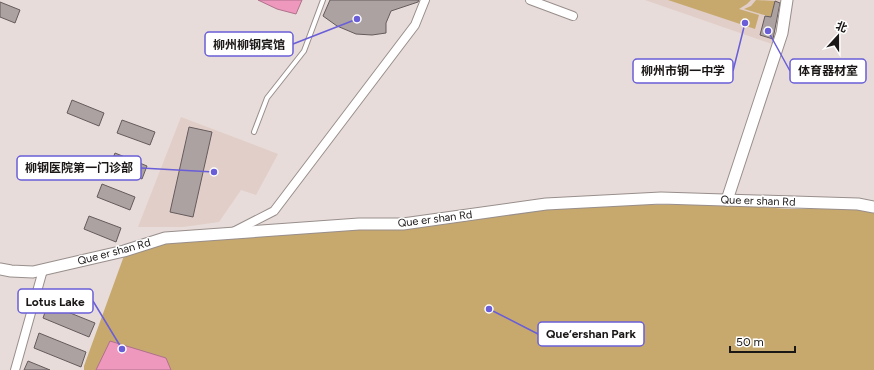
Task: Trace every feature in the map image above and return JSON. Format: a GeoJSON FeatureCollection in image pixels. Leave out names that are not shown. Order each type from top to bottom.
{"type":"FeatureCollection","features":[{"type":"Feature","properties":{"kind":"street"},"geometry":{"type":"LineString","coordinates":[[231,233],[274,211],[415,25],[425,0]]}},
{"type":"Feature","properties":{"kind":"street"},"geometry":{"type":"LineString","coordinates":[[530,0],[573,16]]}},
{"type":"Feature","properties":{"kind":"street"},"geometry":{"type":"LineString","coordinates":[[727,200],[782,33],[787,0]]}},
{"type":"Feature","properties":{"kind":"street","name":"Que er shan Rd"},"geometry":{"type":"LineString","coordinates":[[0,269],[33,272],[124,251],[165,238],[359,224],[403,224],[546,204],[661,198],[858,204],[874,207]]}},
{"type":"Feature","properties":{"kind":"street"},"geometry":{"type":"LineString","coordinates":[[15,370],[43,270]]}},
{"type":"Feature","properties":{"kind":"lane"},"geometry":{"type":"LineString","coordinates":[[254,132],[267,98],[304,51],[323,0]]}},
{"type":"Feature","properties":{"kind":"shaded area"},"geometry":{"type":"Polygon","coordinates":[[[258,0],[302,0],[296,14],[277,9],[258,0]]]}},
{"type":"Feature","properties":{"kind":"shaded area"},"geometry":{"type":"Polygon","coordinates":[[[645,0],[782,0],[772,44],[645,0]]]}},
{"type":"Feature","properties":{"kind":"shaded area"},"geometry":{"type":"Polygon","coordinates":[[[668,0],[751,0],[739,9],[759,15],[755,29],[668,0]]]}},
{"type":"Feature","properties":{"kind":"shaded area"},"geometry":{"type":"Polygon","coordinates":[[[756,0],[775,1],[771,17],[744,9],[751,6],[756,0]]]}},
{"type":"Feature","properties":{"kind":"shaded area"},"geometry":{"type":"Polygon","coordinates":[[[181,117],[278,154],[256,195],[241,190],[219,222],[183,227],[138,227],[181,117]]]}},
{"type":"Feature","properties":{"kind":"shaded area"},"geometry":{"type":"Polygon","coordinates":[[[722,204],[788,209],[858,209],[874,211],[874,370],[84,370],[84,366],[125,253],[168,243],[546,206],[722,204]]]}},
{"type":"Feature","properties":{"kind":"shaded area"},"geometry":{"type":"Polygon","coordinates":[[[110,341],[166,358],[171,370],[96,370],[110,341]]]}},
{"type":"Feature","properties":{"kind":"building"},"geometry":{"type":"Polygon","coordinates":[[[330,0],[419,0],[418,2],[391,11],[386,23],[386,33],[372,35],[356,34],[337,26],[323,16],[330,0]]]}},
{"type":"Feature","properties":{"kind":"building"},"geometry":{"type":"Polygon","coordinates":[[[775,1],[780,3],[773,39],[760,35],[765,16],[771,17],[775,1]]]}},
{"type":"Feature","properties":{"kind":"building"},"geometry":{"type":"Polygon","coordinates":[[[0,2],[20,10],[15,23],[0,17],[0,2]]]}},
{"type":"Feature","properties":{"kind":"building"},"geometry":{"type":"Polygon","coordinates":[[[72,100],[104,113],[99,126],[67,113],[72,100]]]}},
{"type":"Feature","properties":{"kind":"building"},"geometry":{"type":"Polygon","coordinates":[[[122,120],[155,132],[150,145],[117,133],[122,120]]]}},
{"type":"Feature","properties":{"kind":"building"},"geometry":{"type":"Polygon","coordinates":[[[189,127],[212,132],[193,217],[170,212],[189,127]]]}},
{"type":"Feature","properties":{"kind":"building"},"geometry":{"type":"Polygon","coordinates":[[[115,153],[147,166],[142,179],[110,166],[115,153]]]}},
{"type":"Feature","properties":{"kind":"building"},"geometry":{"type":"Polygon","coordinates":[[[102,184],[135,197],[130,210],[97,197],[102,184]]]}},
{"type":"Feature","properties":{"kind":"building"},"geometry":{"type":"Polygon","coordinates":[[[89,216],[121,228],[116,242],[84,229],[89,216]]]}},
{"type":"Feature","properties":{"kind":"building"},"geometry":{"type":"Polygon","coordinates":[[[48,304],[95,323],[89,337],[43,318],[48,304]]]}},
{"type":"Feature","properties":{"kind":"building"},"geometry":{"type":"Polygon","coordinates":[[[39,333],[86,352],[81,367],[34,348],[39,333]]]}},
{"type":"Feature","properties":{"kind":"building"},"geometry":{"type":"Polygon","coordinates":[[[28,361],[50,370],[24,370],[28,361]]]}},
{"type":"Feature","properties":{"kind":"place","name":"柳州柳钢宾馆"},"geometry":{"type":"Point","coordinates":[357,19]}},
{"type":"Feature","properties":{"kind":"place","name":"柳州市钢一中学"},"geometry":{"type":"Point","coordinates":[745,23]}},
{"type":"Feature","properties":{"kind":"place","name":"体育器材室"},"geometry":{"type":"Point","coordinates":[768,31]}},
{"type":"Feature","properties":{"kind":"place","name":"柳钢医院第一门诊部"},"geometry":{"type":"Point","coordinates":[214,172]}},
{"type":"Feature","properties":{"kind":"place","name":"Que‘ershan Park"},"geometry":{"type":"Point","coordinates":[489,309]}},
{"type":"Feature","properties":{"kind":"place","name":"Lotus Lake"},"geometry":{"type":"Point","coordinates":[122,349]}}]}
